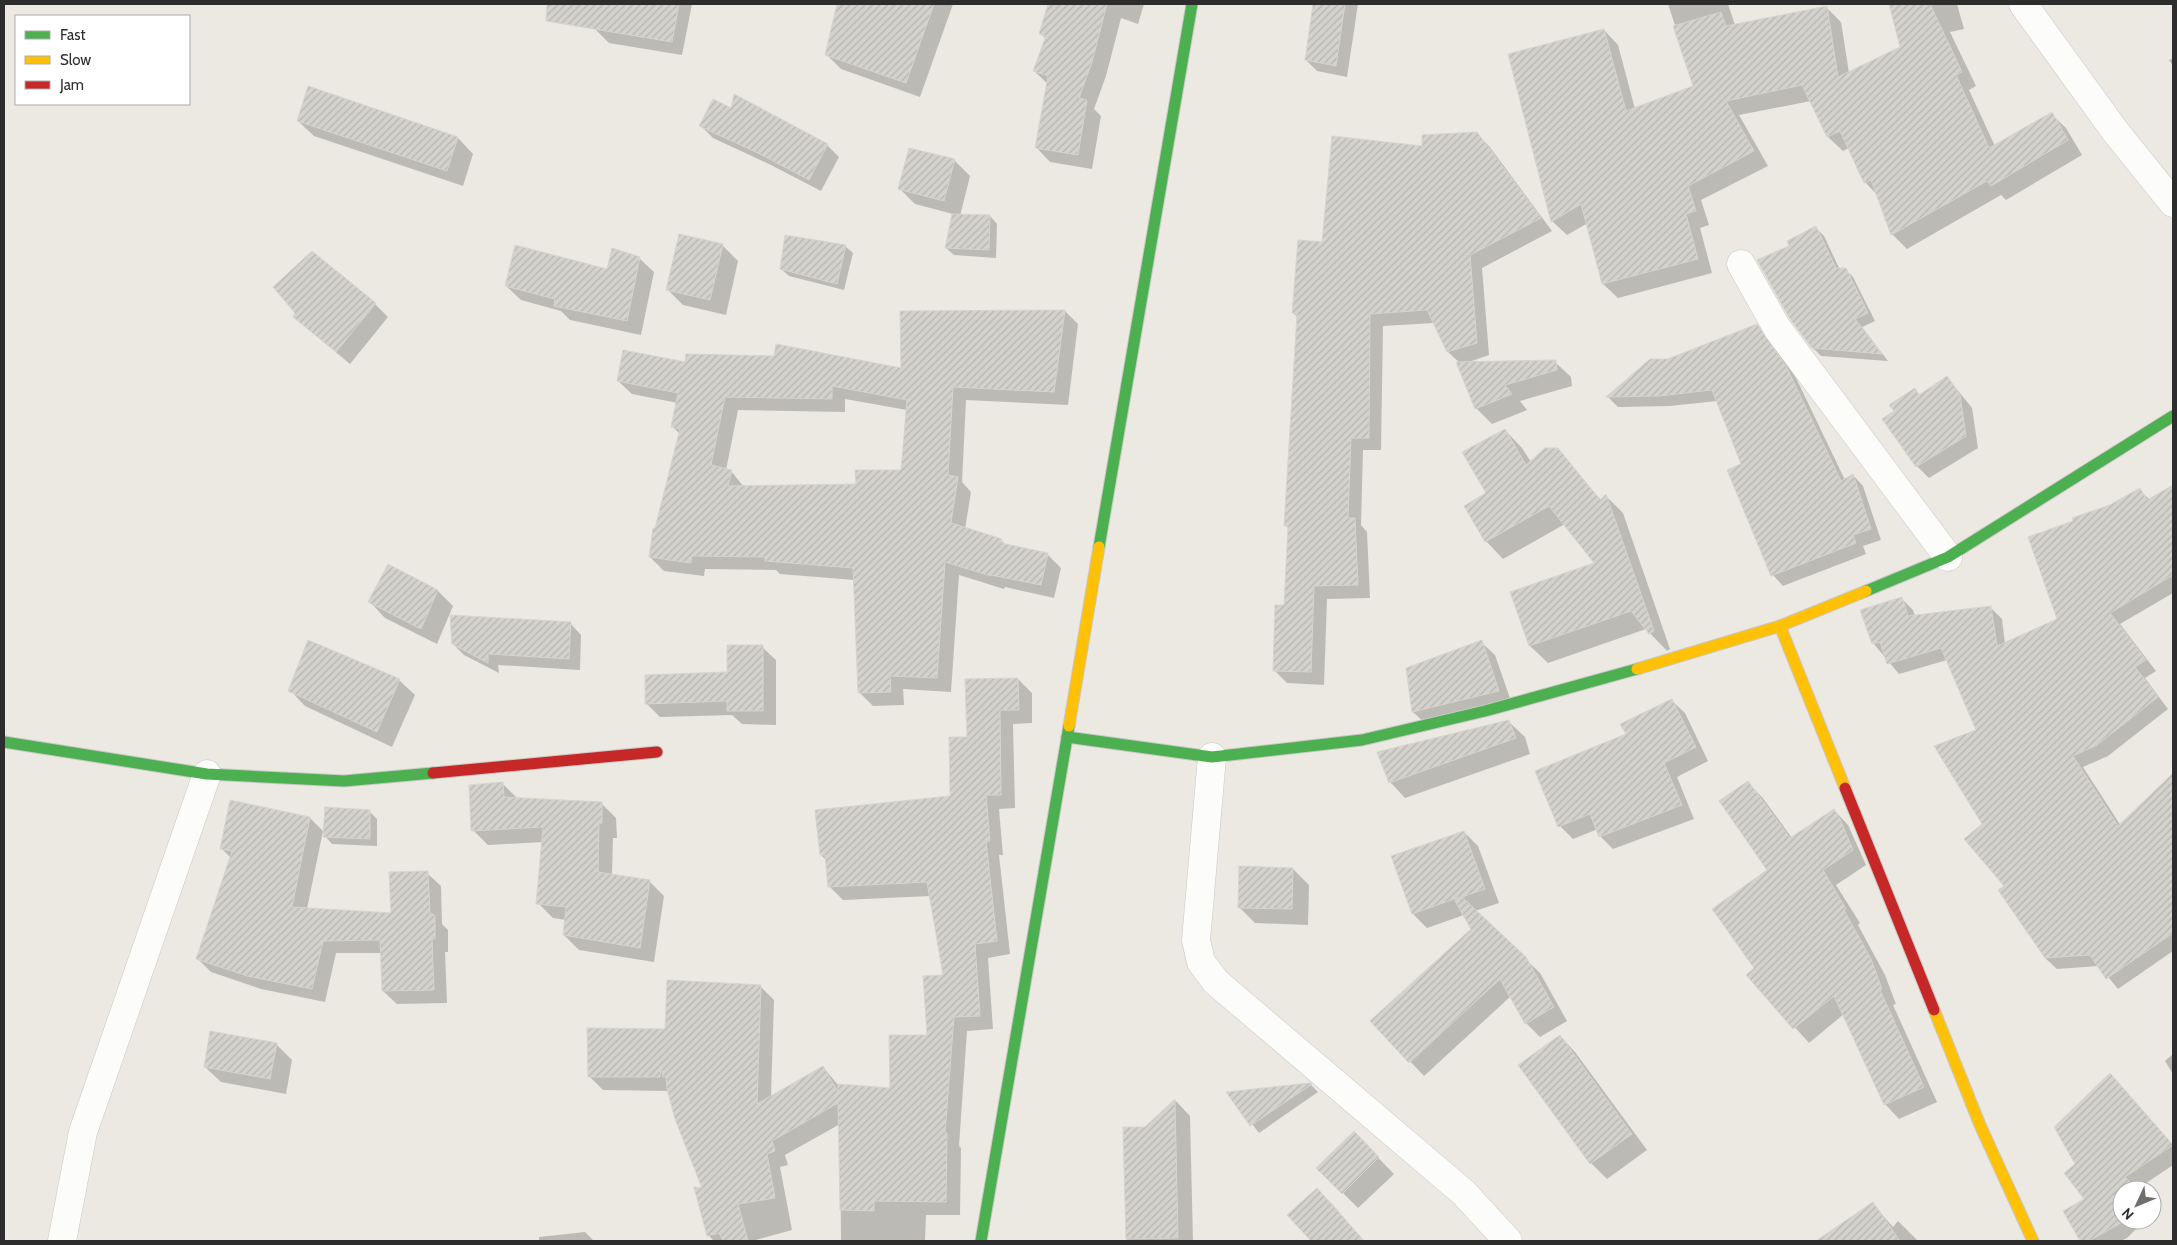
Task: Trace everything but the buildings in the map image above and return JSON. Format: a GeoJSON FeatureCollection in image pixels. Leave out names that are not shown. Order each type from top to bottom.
{"type":"FeatureCollection","features":[{"type":"Feature","properties":{"kind":"street"},"geometry":{"type":"LineString","coordinates":[[981,1241],[1192,4]]}},
{"type":"Feature","properties":{"kind":"street"},"geometry":{"type":"LineString","coordinates":[[2023,4],[2115,131],[2173,203]]}},
{"type":"Feature","properties":{"kind":"street"},"geometry":{"type":"LineString","coordinates":[[1742,264],[1777,328],[1948,557]]}},
{"type":"Feature","properties":{"kind":"street"},"geometry":{"type":"LineString","coordinates":[[1067,737],[1212,757],[1362,740],[1485,711],[1711,648],[1780,626],[1948,557],[2173,416]]}},
{"type":"Feature","properties":{"kind":"street"},"geometry":{"type":"LineString","coordinates":[[1780,626],[1980,1124],[2033,1241]]}},
{"type":"Feature","properties":{"kind":"street"},"geometry":{"type":"LineString","coordinates":[[4,742],[207,774],[344,781],[657,752]]}},
{"type":"Feature","properties":{"kind":"street"},"geometry":{"type":"LineString","coordinates":[[1212,757],[1196,940],[1201,962],[1216,982],[1464,1193],[1508,1241]]}},
{"type":"Feature","properties":{"kind":"street"},"geometry":{"type":"LineString","coordinates":[[62,1241],[83,1132],[207,774]]}},
{"type":"Feature","properties":{"kind":"traffic: fast"},"geometry":{"type":"LineString","coordinates":[[1099,547],[1192,4]]}},
{"type":"Feature","properties":{"kind":"traffic: fast"},"geometry":{"type":"LineString","coordinates":[[1866,591],[1948,557],[2173,416]]}},
{"type":"Feature","properties":{"kind":"traffic: fast"},"geometry":{"type":"LineString","coordinates":[[1067,737],[1212,757],[1362,740],[1485,711],[1637,669]]}},
{"type":"Feature","properties":{"kind":"traffic: fast"},"geometry":{"type":"LineString","coordinates":[[981,1241],[1069,726]]}},
{"type":"Feature","properties":{"kind":"traffic: fast"},"geometry":{"type":"LineString","coordinates":[[4,742],[207,774],[344,781],[433,773]]}},
{"type":"Feature","properties":{"kind":"traffic: slow"},"geometry":{"type":"LineString","coordinates":[[1069,726],[1099,547]]}},
{"type":"Feature","properties":{"kind":"traffic: slow"},"geometry":{"type":"LineString","coordinates":[[1637,669],[1780,626],[1866,591]]}},
{"type":"Feature","properties":{"kind":"traffic: slow"},"geometry":{"type":"LineString","coordinates":[[1780,626],[1845,788]]}},
{"type":"Feature","properties":{"kind":"traffic: slow"},"geometry":{"type":"LineString","coordinates":[[1934,1010],[1980,1125],[2033,1241]]}},
{"type":"Feature","properties":{"kind":"traffic: jam"},"geometry":{"type":"LineString","coordinates":[[433,773],[657,752]]}},
{"type":"Feature","properties":{"kind":"traffic: jam"},"geometry":{"type":"LineString","coordinates":[[1845,788],[1934,1010]]}}]}
